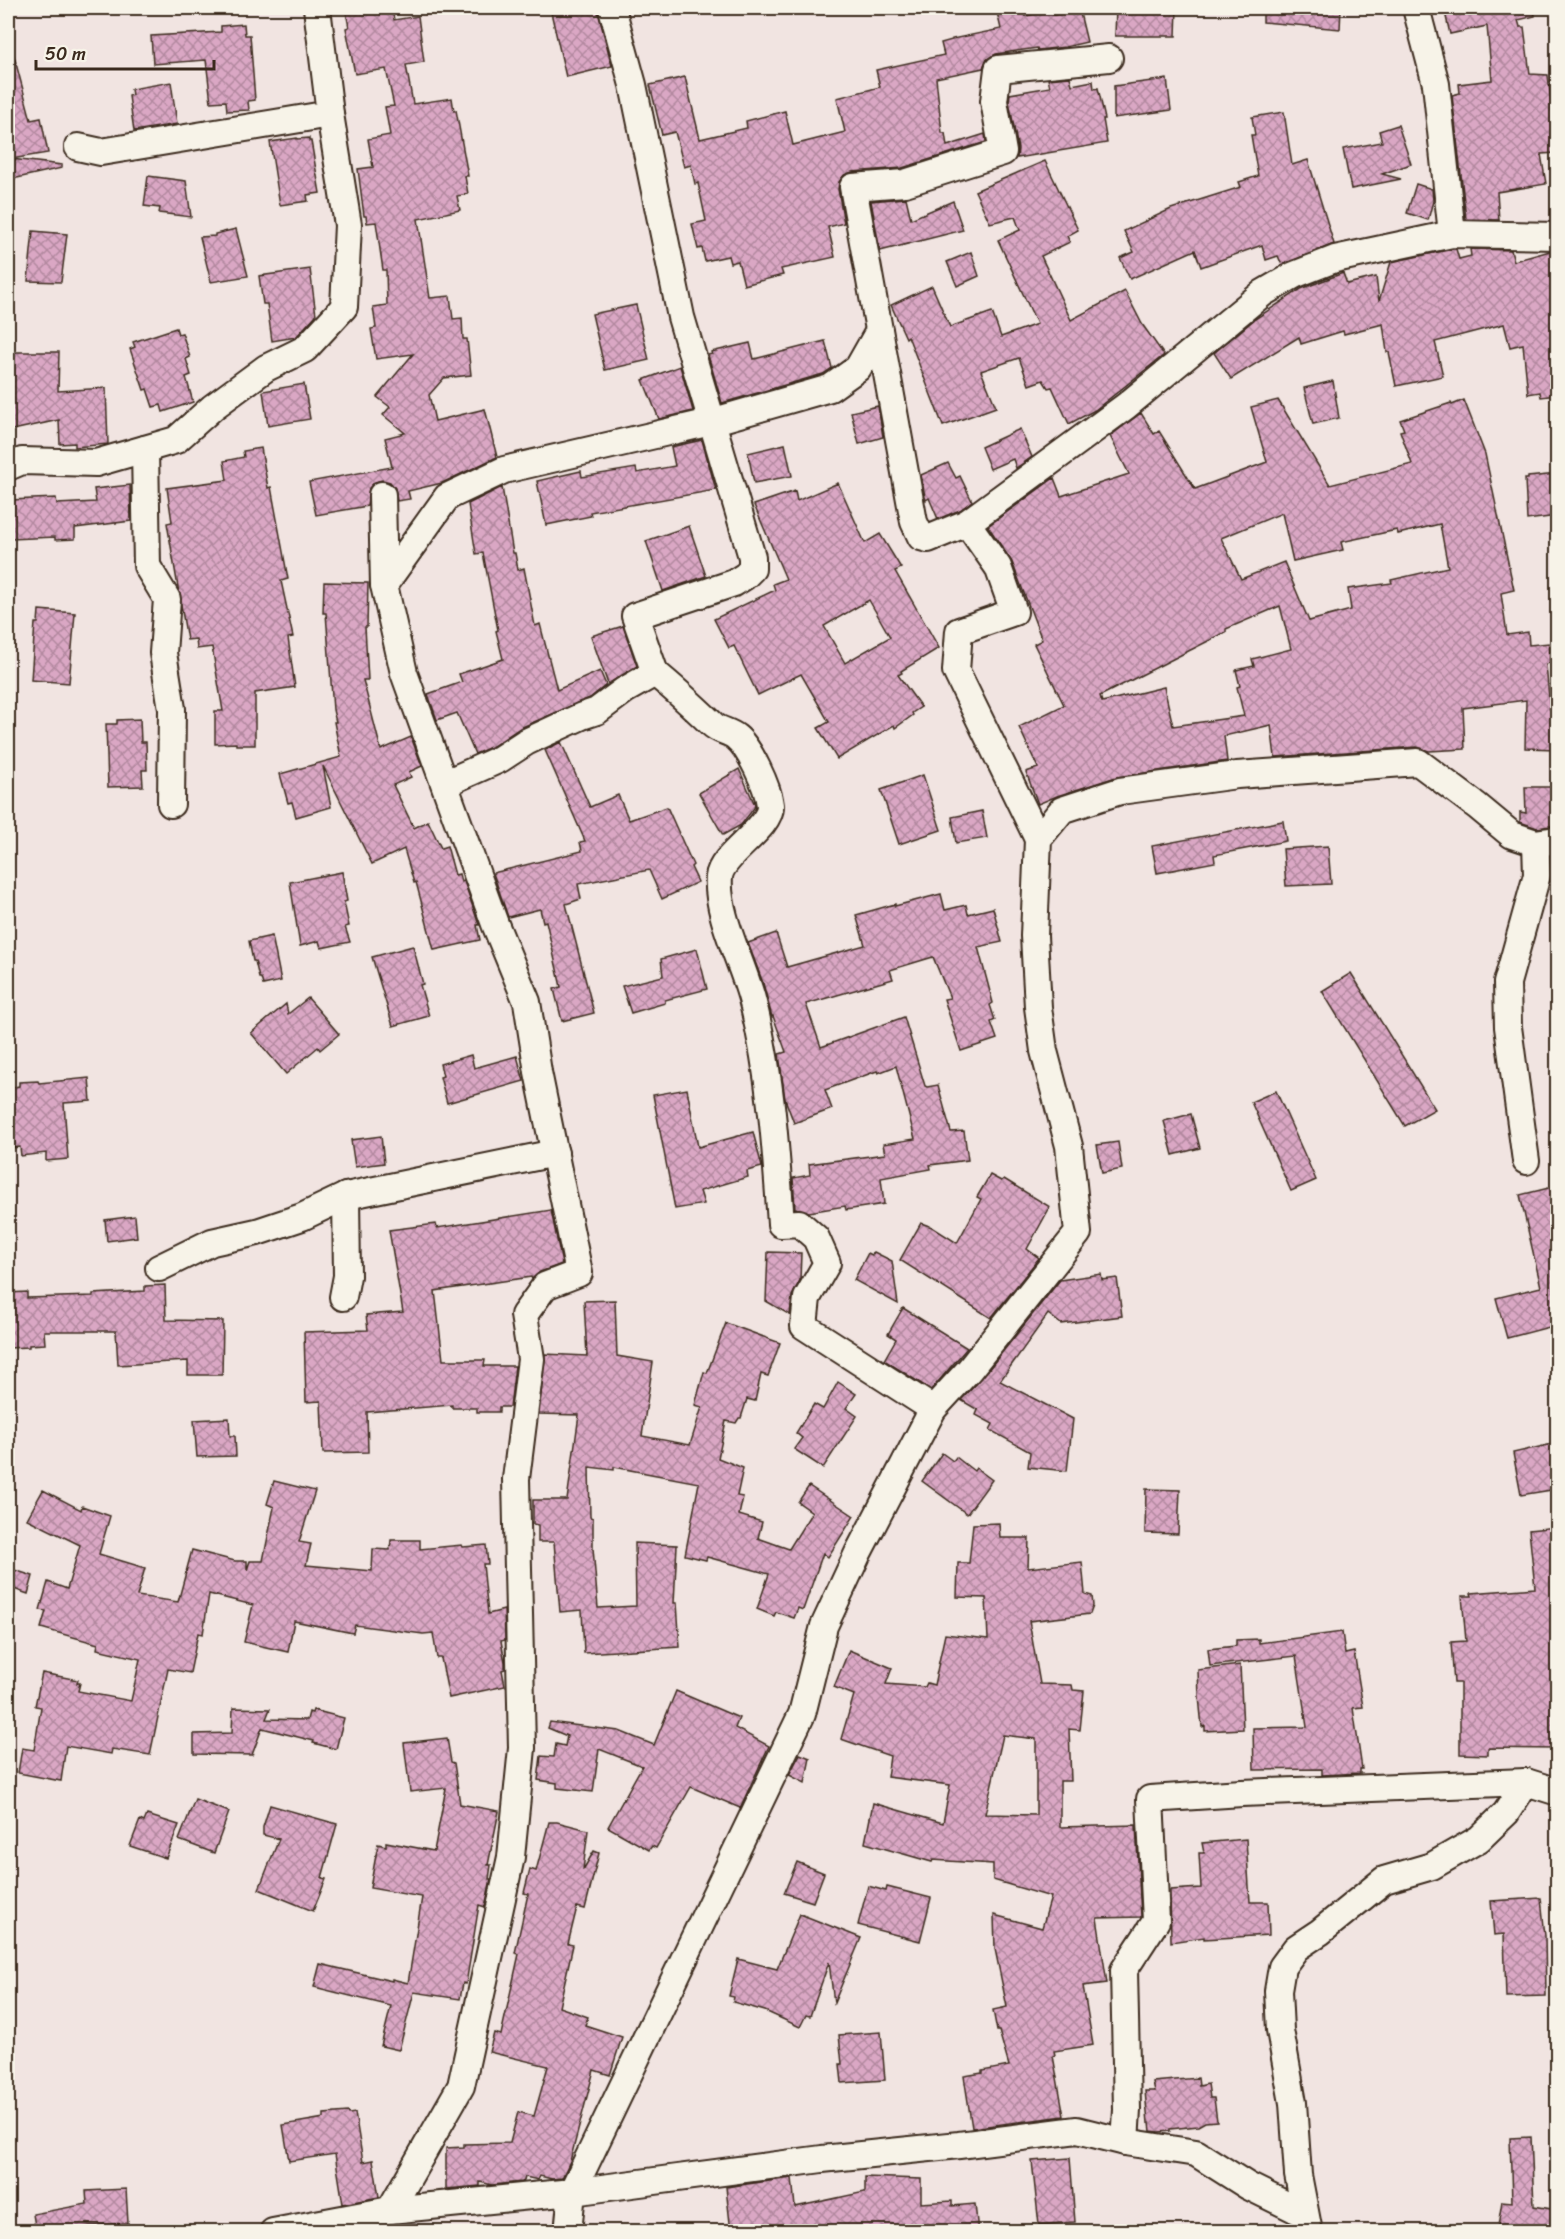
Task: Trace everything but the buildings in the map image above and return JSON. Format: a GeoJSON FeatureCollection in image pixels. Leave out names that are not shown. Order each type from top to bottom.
{"type":"FeatureCollection","features":[{"type":"Feature","properties":{"kind":"street"},"geometry":{"type":"LineString","coordinates":[[8,467],[22,461],[96,463],[176,440],[213,407],[266,368],[305,349],[344,307],[348,225],[330,114],[317,8]]}},
{"type":"Feature","properties":{"kind":"street"},"geometry":{"type":"LineString","coordinates":[[612,8],[633,85],[681,317],[752,557],[752,569],[746,576],[734,583],[635,616],[655,673],[689,701],[714,727],[736,737],[758,766],[770,806],[766,821],[737,849],[719,874],[720,901],[753,1003],[775,1140],[781,1224],[799,1223],[816,1238],[827,1263],[807,1298],[804,1326],[933,1409]]}},
{"type":"Feature","properties":{"kind":"street"},"geometry":{"type":"LineString","coordinates":[[1416,8],[1436,84],[1452,234]]}},
{"type":"Feature","properties":{"kind":"street"},"geometry":{"type":"LineString","coordinates":[[1108,58],[998,69],[994,101],[1003,152],[905,183],[853,187],[914,522],[921,537],[928,539],[967,523],[1126,406],[1263,293],[1294,275],[1335,259],[1452,234],[1557,236]]}},
{"type":"Feature","properties":{"kind":"street"},"geometry":{"type":"LineString","coordinates":[[78,147],[101,152],[330,114]]}},
{"type":"Feature","properties":{"kind":"street"},"geometry":{"type":"LineString","coordinates":[[384,585],[447,497],[504,470],[711,423],[830,388],[858,368],[879,331]]}},
{"type":"Feature","properties":{"kind":"street"},"geometry":{"type":"LineString","coordinates":[[145,449],[147,566],[167,599],[163,653],[172,709],[171,804]]}},
{"type":"Feature","properties":{"kind":"street"},"geometry":{"type":"LineString","coordinates":[[381,495],[384,585],[404,673],[446,783],[495,924],[527,1002],[538,1072],[579,1273],[545,1286],[524,1315],[531,1359],[516,1479],[522,1748],[511,1857],[462,2086],[390,2211]]}},
{"type":"Feature","properties":{"kind":"street"},"geometry":{"type":"LineString","coordinates":[[568,2232],[572,2192],[802,1714],[824,1626],[858,1553],[933,1409],[969,1370],[1078,1233],[1069,1146],[1044,1051],[1038,1007],[1034,936],[1038,839],[956,671],[959,631],[1014,612],[998,567],[967,523]]}},
{"type":"Feature","properties":{"kind":"street"},"geometry":{"type":"LineString","coordinates":[[446,783],[500,759],[526,742],[597,711],[625,690],[655,673]]}},
{"type":"Feature","properties":{"kind":"street"},"geometry":{"type":"LineString","coordinates":[[1038,839],[1062,810],[1120,791],[1237,775],[1418,762],[1512,835],[1547,842],[1507,983],[1508,1027],[1526,1161]]}},
{"type":"Feature","properties":{"kind":"street"},"geometry":{"type":"LineString","coordinates":[[159,1268],[212,1242],[302,1217],[346,1196],[555,1153]]}},
{"type":"Feature","properties":{"kind":"street"},"geometry":{"type":"LineString","coordinates":[[343,1297],[347,1276],[346,1196]]}},
{"type":"Feature","properties":{"kind":"street"},"geometry":{"type":"LineString","coordinates":[[1125,2142],[1127,2110],[1124,1970],[1156,1921],[1150,1799],[1242,1793],[1526,1782],[1557,1792]]}},
{"type":"Feature","properties":{"kind":"street"},"geometry":{"type":"LineString","coordinates":[[1307,2223],[1298,2175],[1293,2103],[1280,2030],[1278,1991],[1282,1967],[1296,1948],[1320,1932],[1384,1880],[1432,1866],[1479,1839],[1506,1813],[1526,1782]]}},
{"type":"Feature","properties":{"kind":"street"},"geometry":{"type":"LineString","coordinates":[[273,2232],[390,2211],[572,2192],[822,2159],[1077,2130],[1125,2142],[1196,2153],[1307,2223]]}}]}
